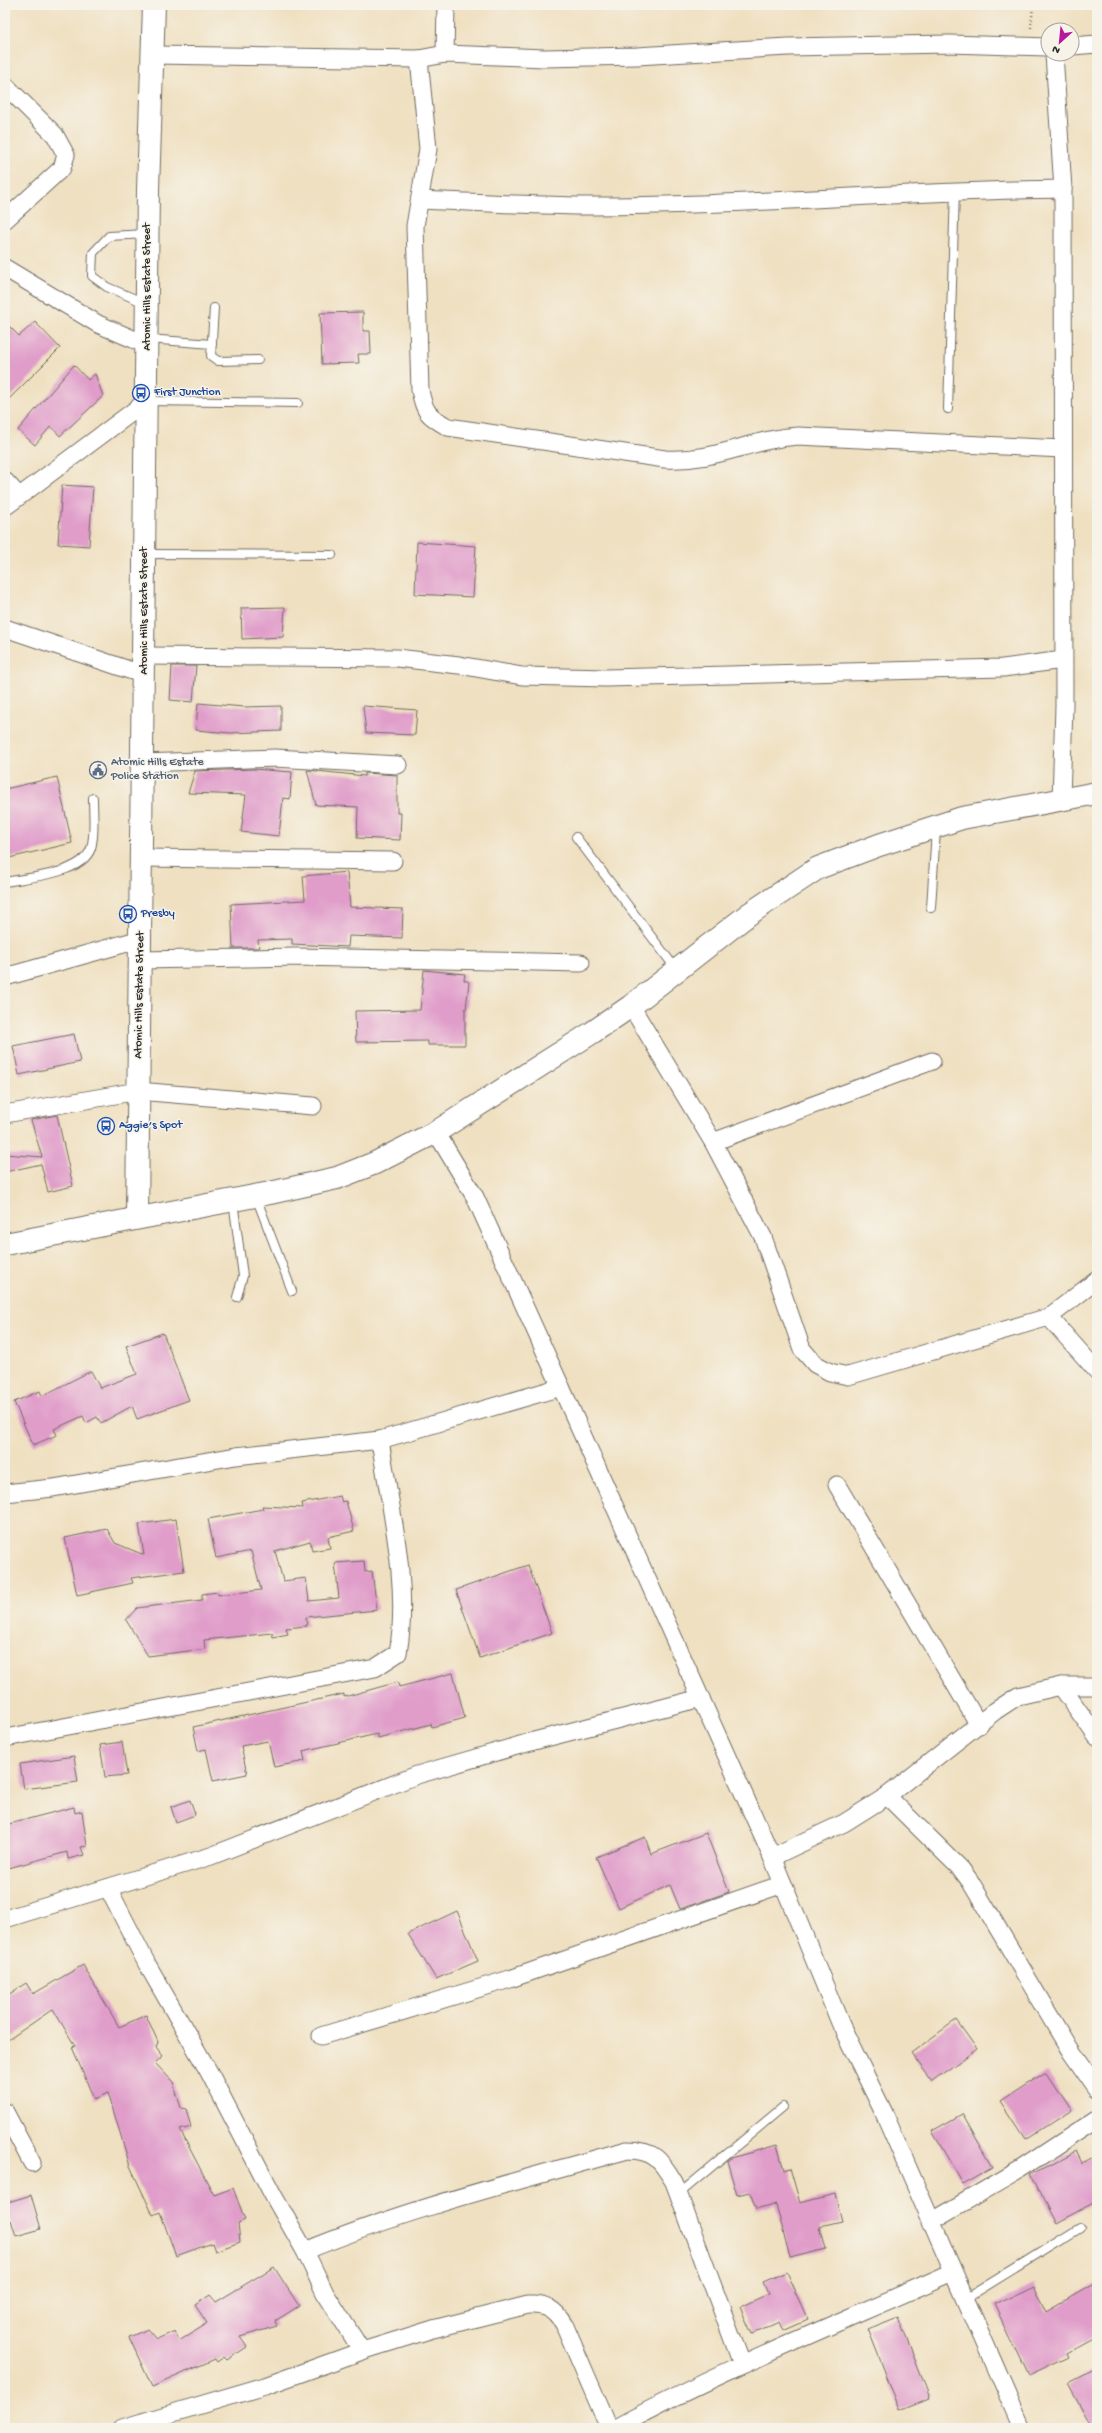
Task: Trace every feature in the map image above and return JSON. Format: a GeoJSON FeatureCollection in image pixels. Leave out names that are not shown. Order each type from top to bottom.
{"type":"FeatureCollection","features":[{"type":"Feature","properties":{"kind":"street","name":"Atomic Hills Estate Street"},"geometry":{"type":"LineString","coordinates":[[137,1218],[144,763],[147,304],[154,5]]}},
{"type":"Feature","properties":{"kind":"street"},"geometry":{"type":"LineString","coordinates":[[445,54],[446,5]]}},
{"type":"Feature","properties":{"kind":"street"},"geometry":{"type":"LineString","coordinates":[[153,55],[419,59],[445,54],[590,57],[811,47],[949,44],[1040,47]]}},
{"type":"Feature","properties":{"kind":"street"},"geometry":{"type":"LineString","coordinates":[[1080,45],[1097,44]]}},
{"type":"Feature","properties":{"kind":"street"},"geometry":{"type":"LineString","coordinates":[[419,59],[428,149],[415,226],[420,390],[423,408],[434,419],[448,427],[665,459],[688,460],[728,452],[774,437],[798,436],[1064,449]]}},
{"type":"Feature","properties":{"kind":"street"},"geometry":{"type":"LineString","coordinates":[[1055,62],[1063,189],[1064,706],[1061,800]]}},
{"type":"Feature","properties":{"kind":"street"},"geometry":{"type":"LineString","coordinates":[[5,85],[55,135],[66,155],[62,168],[5,220]]}},
{"type":"Feature","properties":{"kind":"street"},"geometry":{"type":"LineString","coordinates":[[420,200],[575,206],[716,202],[955,190],[1063,189]]}},
{"type":"Feature","properties":{"kind":"street"},"geometry":{"type":"LineString","coordinates":[[5,268],[98,324],[147,342]]}},
{"type":"Feature","properties":{"kind":"street"},"geometry":{"type":"LineString","coordinates":[[5,507],[18,495],[147,401]]}},
{"type":"Feature","properties":{"kind":"street"},"geometry":{"type":"LineString","coordinates":[[5,481],[18,495]]}},
{"type":"Feature","properties":{"kind":"street"},"geometry":{"type":"LineString","coordinates":[[5,628],[144,665],[396,658],[458,665],[522,676],[606,678],[1003,668],[1063,660]]}},
{"type":"Feature","properties":{"kind":"street"},"geometry":{"type":"LineString","coordinates":[[144,763],[275,758],[398,765]]}},
{"type":"Feature","properties":{"kind":"street"},"geometry":{"type":"LineString","coordinates":[[5,1244],[337,1178],[376,1163],[436,1132],[631,1006],[676,969],[749,914],[818,868],[962,818],[1097,793]]}},
{"type":"Feature","properties":{"kind":"street"},"geometry":{"type":"LineString","coordinates":[[142,858],[394,862]]}},
{"type":"Feature","properties":{"kind":"street"},"geometry":{"type":"LineString","coordinates":[[5,977],[141,949],[296,957],[581,963]]}},
{"type":"Feature","properties":{"kind":"street"},"geometry":{"type":"LineString","coordinates":[[631,1006],[713,1142],[763,1237],[802,1349],[815,1364],[825,1370],[848,1376],[1049,1317],[1097,1280]]}},
{"type":"Feature","properties":{"kind":"street"},"geometry":{"type":"LineString","coordinates":[[713,1142],[932,1061]]}},
{"type":"Feature","properties":{"kind":"street"},"geometry":{"type":"LineString","coordinates":[[5,1114],[138,1091],[313,1106]]}},
{"type":"Feature","properties":{"kind":"street"},"geometry":{"type":"LineString","coordinates":[[436,1132],[474,1197],[561,1387],[772,1857],[841,2025],[884,2113],[930,2222],[1022,2428]]}},
{"type":"Feature","properties":{"kind":"street"},"geometry":{"type":"LineString","coordinates":[[1049,1317],[1097,1371]]}},
{"type":"Feature","properties":{"kind":"street"},"geometry":{"type":"LineString","coordinates":[[5,1493],[53,1488],[236,1456],[380,1440],[561,1387]]}},
{"type":"Feature","properties":{"kind":"street"},"geometry":{"type":"LineString","coordinates":[[5,1738],[375,1668],[398,1653],[403,1628],[401,1583],[380,1440]]}},
{"type":"Feature","properties":{"kind":"street"},"geometry":{"type":"LineString","coordinates":[[837,1485],[979,1725]]}},
{"type":"Feature","properties":{"kind":"street"},"geometry":{"type":"LineString","coordinates":[[772,1857],[844,1823],[887,1796],[995,1711],[1018,1696],[1061,1686],[1097,1686]]}},
{"type":"Feature","properties":{"kind":"street"},"geometry":{"type":"LineString","coordinates":[[1061,1686],[1097,1736]]}},
{"type":"Feature","properties":{"kind":"street"},"geometry":{"type":"LineString","coordinates":[[5,1919],[211,1856],[416,1775],[534,1741],[701,1698]]}},
{"type":"Feature","properties":{"kind":"street"},"geometry":{"type":"LineString","coordinates":[[887,1796],[961,1869],[970,1881],[1071,2052],[1097,2089]]}},
{"type":"Feature","properties":{"kind":"street"},"geometry":{"type":"LineString","coordinates":[[321,2036],[510,1979],[783,1884]]}},
{"type":"Feature","properties":{"kind":"street"},"geometry":{"type":"LineString","coordinates":[[108,1888],[147,1964],[209,2072],[273,2195],[305,2251],[336,2314],[362,2351]]}},
{"type":"Feature","properties":{"kind":"street"},"geometry":{"type":"LineString","coordinates":[[5,2112],[32,2163]]}},
{"type":"Feature","properties":{"kind":"street"},"geometry":{"type":"LineString","coordinates":[[930,2222],[1021,2169],[1097,2120]]}},
{"type":"Feature","properties":{"kind":"street"},"geometry":{"type":"LineString","coordinates":[[305,2251],[350,2233],[472,2194],[627,2150],[651,2153],[659,2160],[674,2182],[742,2364]]}},
{"type":"Feature","properties":{"kind":"street"},"geometry":{"type":"LineString","coordinates":[[615,2428],[634,2424],[673,2396],[742,2364],[953,2272]]}},
{"type":"Feature","properties":{"kind":"street"},"geometry":{"type":"LineString","coordinates":[[122,2428],[265,2386],[362,2351],[433,2329],[528,2305],[540,2304],[557,2313],[564,2324],[609,2428]]}},
{"type":"Feature","properties":{"kind":"lane"},"geometry":{"type":"LineString","coordinates":[[948,410],[955,190]]}},
{"type":"Feature","properties":{"kind":"lane"},"geometry":{"type":"LineString","coordinates":[[147,304],[107,287],[92,276],[93,253],[109,236],[148,234]]}},
{"type":"Feature","properties":{"kind":"lane"},"geometry":{"type":"LineString","coordinates":[[214,308],[211,356],[218,361],[258,360]]}},
{"type":"Feature","properties":{"kind":"lane"},"geometry":{"type":"LineString","coordinates":[[147,342],[212,344]]}},
{"type":"Feature","properties":{"kind":"lane"},"geometry":{"type":"LineString","coordinates":[[147,401],[298,403]]}},
{"type":"Feature","properties":{"kind":"lane"},"geometry":{"type":"LineString","coordinates":[[145,554],[332,555]]}},
{"type":"Feature","properties":{"kind":"lane"},"geometry":{"type":"LineString","coordinates":[[5,882],[72,868],[86,859],[92,845],[92,798]]}},
{"type":"Feature","properties":{"kind":"lane"},"geometry":{"type":"LineString","coordinates":[[931,908],[936,827]]}},
{"type":"Feature","properties":{"kind":"lane"},"geometry":{"type":"LineString","coordinates":[[576,837],[676,969]]}},
{"type":"Feature","properties":{"kind":"lane"},"geometry":{"type":"LineString","coordinates":[[256,1195],[292,1291]]}},
{"type":"Feature","properties":{"kind":"lane"},"geometry":{"type":"LineString","coordinates":[[233,1199],[242,1276],[237,1297]]}},
{"type":"Feature","properties":{"kind":"lane"},"geometry":{"type":"LineString","coordinates":[[679,2194],[783,2107]]}},
{"type":"Feature","properties":{"kind":"lane"},"geometry":{"type":"LineString","coordinates":[[965,2299],[1080,2228]]}},
{"type":"Feature","properties":{"kind":"path"},"geometry":{"type":"LineString","coordinates":[[1030,46],[1033,5]]}},
{"type":"Feature","properties":{"kind":"building"},"geometry":{"type":"Polygon","coordinates":[[[363,312],[363,331],[370,331],[371,354],[358,354],[359,363],[322,364],[320,313],[363,312]]]}},
{"type":"Feature","properties":{"kind":"building"},"geometry":{"type":"Polygon","coordinates":[[[5,322],[19,336],[35,322],[60,348],[5,403],[5,322]]]}},
{"type":"Feature","properties":{"kind":"building"},"geometry":{"type":"Polygon","coordinates":[[[74,365],[88,380],[95,374],[103,396],[60,436],[51,426],[35,445],[18,430],[74,365]]]}},
{"type":"Feature","properties":{"kind":"building"},"geometry":{"type":"Polygon","coordinates":[[[62,485],[93,487],[89,546],[58,544],[62,485]]]}},
{"type":"Feature","properties":{"kind":"building"},"geometry":{"type":"Polygon","coordinates":[[[417,542],[476,546],[473,597],[415,594],[417,542]]]}},
{"type":"Feature","properties":{"kind":"building"},"geometry":{"type":"Polygon","coordinates":[[[285,607],[283,637],[242,639],[241,608],[285,607]]]}},
{"type":"Feature","properties":{"kind":"building"},"geometry":{"type":"Polygon","coordinates":[[[172,666],[196,666],[193,702],[170,700],[172,666]]]}},
{"type":"Feature","properties":{"kind":"building"},"geometry":{"type":"Polygon","coordinates":[[[198,703],[244,707],[281,706],[281,731],[230,733],[196,730],[198,703]]]}},
{"type":"Feature","properties":{"kind":"building"},"geometry":{"type":"Polygon","coordinates":[[[363,706],[417,710],[415,735],[366,733],[363,706]]]}},
{"type":"Feature","properties":{"kind":"building"},"geometry":{"type":"Polygon","coordinates":[[[253,769],[292,772],[290,799],[283,798],[279,836],[241,832],[246,795],[188,793],[195,771],[253,769]]]}},
{"type":"Feature","properties":{"kind":"building"},"geometry":{"type":"Polygon","coordinates":[[[307,770],[365,776],[365,773],[397,775],[397,813],[401,813],[400,840],[357,838],[358,807],[316,805],[307,770]]]}},
{"type":"Feature","properties":{"kind":"building"},"geometry":{"type":"Polygon","coordinates":[[[57,777],[72,843],[5,859],[5,789],[57,777]]]}},
{"type":"Feature","properties":{"kind":"building"},"geometry":{"type":"Polygon","coordinates":[[[347,872],[350,907],[403,909],[402,938],[349,936],[348,947],[292,944],[292,939],[258,940],[259,948],[233,948],[231,904],[305,900],[303,876],[347,872]]]}},
{"type":"Feature","properties":{"kind":"building"},"geometry":{"type":"Polygon","coordinates":[[[424,970],[465,974],[464,980],[469,982],[465,1009],[465,1045],[428,1045],[428,1041],[356,1042],[355,1011],[420,1010],[424,970]]]}},
{"type":"Feature","properties":{"kind":"building"},"geometry":{"type":"Polygon","coordinates":[[[74,1034],[80,1062],[19,1075],[13,1046],[74,1034]]]}},
{"type":"Feature","properties":{"kind":"building"},"geometry":{"type":"Polygon","coordinates":[[[57,1115],[73,1186],[48,1192],[41,1164],[5,1172],[5,1154],[42,1157],[31,1120],[57,1115]]]}},
{"type":"Feature","properties":{"kind":"building"},"geometry":{"type":"Polygon","coordinates":[[[163,1333],[189,1400],[137,1419],[132,1406],[101,1423],[97,1417],[86,1423],[83,1416],[54,1429],[57,1435],[33,1445],[14,1402],[40,1391],[42,1396],[91,1371],[100,1388],[137,1374],[126,1346],[163,1333]]]}},
{"type":"Feature","properties":{"kind":"building"},"geometry":{"type":"Polygon","coordinates":[[[340,1496],[342,1502],[346,1501],[354,1531],[328,1537],[330,1548],[312,1551],[310,1541],[275,1551],[283,1581],[306,1578],[309,1601],[339,1598],[335,1563],[364,1561],[365,1572],[372,1571],[377,1610],[306,1617],[307,1626],[286,1628],[288,1634],[273,1637],[272,1633],[204,1640],[205,1649],[148,1656],[126,1620],[137,1608],[202,1600],[202,1594],[218,1592],[218,1595],[261,1590],[251,1551],[216,1558],[208,1519],[263,1509],[262,1506],[303,1508],[302,1503],[340,1496]]]}},
{"type":"Feature","properties":{"kind":"building"},"geometry":{"type":"Polygon","coordinates":[[[176,1519],[184,1571],[131,1578],[133,1583],[77,1595],[65,1538],[107,1529],[115,1543],[144,1555],[139,1524],[176,1519]]]}},
{"type":"Feature","properties":{"kind":"building"},"geometry":{"type":"Polygon","coordinates":[[[528,1565],[552,1633],[480,1658],[456,1590],[528,1565]]]}},
{"type":"Feature","properties":{"kind":"building"},"geometry":{"type":"Polygon","coordinates":[[[453,1673],[465,1718],[432,1727],[431,1724],[378,1738],[377,1734],[303,1751],[305,1761],[274,1767],[268,1741],[241,1746],[247,1774],[213,1781],[206,1749],[198,1751],[193,1727],[344,1694],[344,1697],[398,1682],[399,1687],[453,1673]]]}},
{"type":"Feature","properties":{"kind":"building"},"geometry":{"type":"Polygon","coordinates":[[[122,1742],[127,1775],[105,1777],[100,1745],[122,1742]]]}},
{"type":"Feature","properties":{"kind":"building"},"geometry":{"type":"Polygon","coordinates":[[[74,1756],[78,1782],[24,1789],[20,1764],[74,1756]]]}},
{"type":"Feature","properties":{"kind":"building"},"geometry":{"type":"Polygon","coordinates":[[[190,1800],[195,1815],[176,1822],[171,1807],[190,1800]]]}},
{"type":"Feature","properties":{"kind":"building"},"geometry":{"type":"Polygon","coordinates":[[[74,1807],[75,1813],[82,1811],[87,1846],[81,1847],[84,1855],[68,1859],[67,1852],[5,1869],[5,1825],[74,1807]]]}},
{"type":"Feature","properties":{"kind":"building"},"geometry":{"type":"Polygon","coordinates":[[[706,1833],[729,1892],[680,1909],[670,1885],[619,1908],[596,1857],[645,1837],[651,1854],[706,1833]]]}},
{"type":"Feature","properties":{"kind":"building"},"geometry":{"type":"Polygon","coordinates":[[[457,1911],[478,1961],[436,1979],[408,1934],[457,1911]]]}},
{"type":"Feature","properties":{"kind":"building"},"geometry":{"type":"Polygon","coordinates":[[[83,1965],[119,2027],[146,2015],[158,2042],[156,2047],[163,2056],[155,2063],[173,2082],[181,2108],[186,2109],[191,2127],[180,2130],[214,2195],[233,2188],[245,2220],[238,2223],[240,2242],[215,2251],[212,2243],[176,2256],[160,2212],[153,2215],[130,2166],[108,2093],[94,2099],[72,2047],[75,2046],[53,2009],[5,2042],[5,1997],[26,1983],[33,1994],[83,1965]]]}},
{"type":"Feature","properties":{"kind":"building"},"geometry":{"type":"Polygon","coordinates":[[[956,2020],[977,2049],[932,2081],[911,2053],[956,2020]]]}},
{"type":"Feature","properties":{"kind":"building"},"geometry":{"type":"Polygon","coordinates":[[[1046,2072],[1071,2110],[1026,2139],[1001,2101],[1046,2072]]]}},
{"type":"Feature","properties":{"kind":"building"},"geometry":{"type":"Polygon","coordinates":[[[962,2114],[993,2167],[963,2184],[932,2131],[962,2114]]]}},
{"type":"Feature","properties":{"kind":"building"},"geometry":{"type":"Polygon","coordinates":[[[777,2145],[784,2170],[790,2168],[800,2203],[835,2194],[842,2221],[820,2226],[826,2249],[790,2258],[776,2204],[756,2210],[750,2192],[737,2195],[727,2161],[731,2158],[777,2145]]]}},
{"type":"Feature","properties":{"kind":"building"},"geometry":{"type":"Polygon","coordinates":[[[1076,2151],[1082,2163],[1097,2154],[1097,2201],[1056,2223],[1031,2175],[1076,2151]]]}},
{"type":"Feature","properties":{"kind":"building"},"geometry":{"type":"Polygon","coordinates":[[[31,2195],[41,2229],[16,2236],[11,2220],[5,2222],[5,2203],[31,2195]]]}},
{"type":"Feature","properties":{"kind":"building"},"geometry":{"type":"Polygon","coordinates":[[[274,2267],[299,2306],[275,2321],[277,2326],[240,2337],[247,2347],[227,2360],[224,2357],[217,2362],[215,2359],[152,2387],[129,2337],[148,2329],[157,2339],[175,2331],[179,2341],[207,2323],[195,2305],[210,2295],[216,2302],[274,2267]]]}},
{"type":"Feature","properties":{"kind":"building"},"geometry":{"type":"Polygon","coordinates":[[[786,2272],[808,2320],[783,2331],[779,2322],[752,2334],[740,2307],[768,2294],[763,2282],[786,2272]]]}},
{"type":"Feature","properties":{"kind":"building"},"geometry":{"type":"Polygon","coordinates":[[[1097,2283],[1097,2336],[1066,2353],[1068,2357],[1028,2376],[994,2304],[1034,2285],[1047,2312],[1097,2283]]]}},
{"type":"Feature","properties":{"kind":"building"},"geometry":{"type":"Polygon","coordinates":[[[898,2317],[930,2398],[900,2410],[868,2329],[898,2317]]]}},
{"type":"Feature","properties":{"kind":"building"},"geometry":{"type":"Polygon","coordinates":[[[1097,2369],[1097,2428],[1092,2428],[1068,2384],[1097,2369]]]}},
{"type":"Feature","properties":{"kind":"place","name":"First Junction"},"geometry":{"type":"Point","coordinates":[141,393]}},
{"type":"Feature","properties":{"kind":"place","name":"Atomic Hills Estate Police Station"},"geometry":{"type":"Point","coordinates":[98,770]}},
{"type":"Feature","properties":{"kind":"place","name":"Presby"},"geometry":{"type":"Point","coordinates":[128,914]}},
{"type":"Feature","properties":{"kind":"place","name":"Aggie’s Spot"},"geometry":{"type":"Point","coordinates":[106,1126]}}]}
